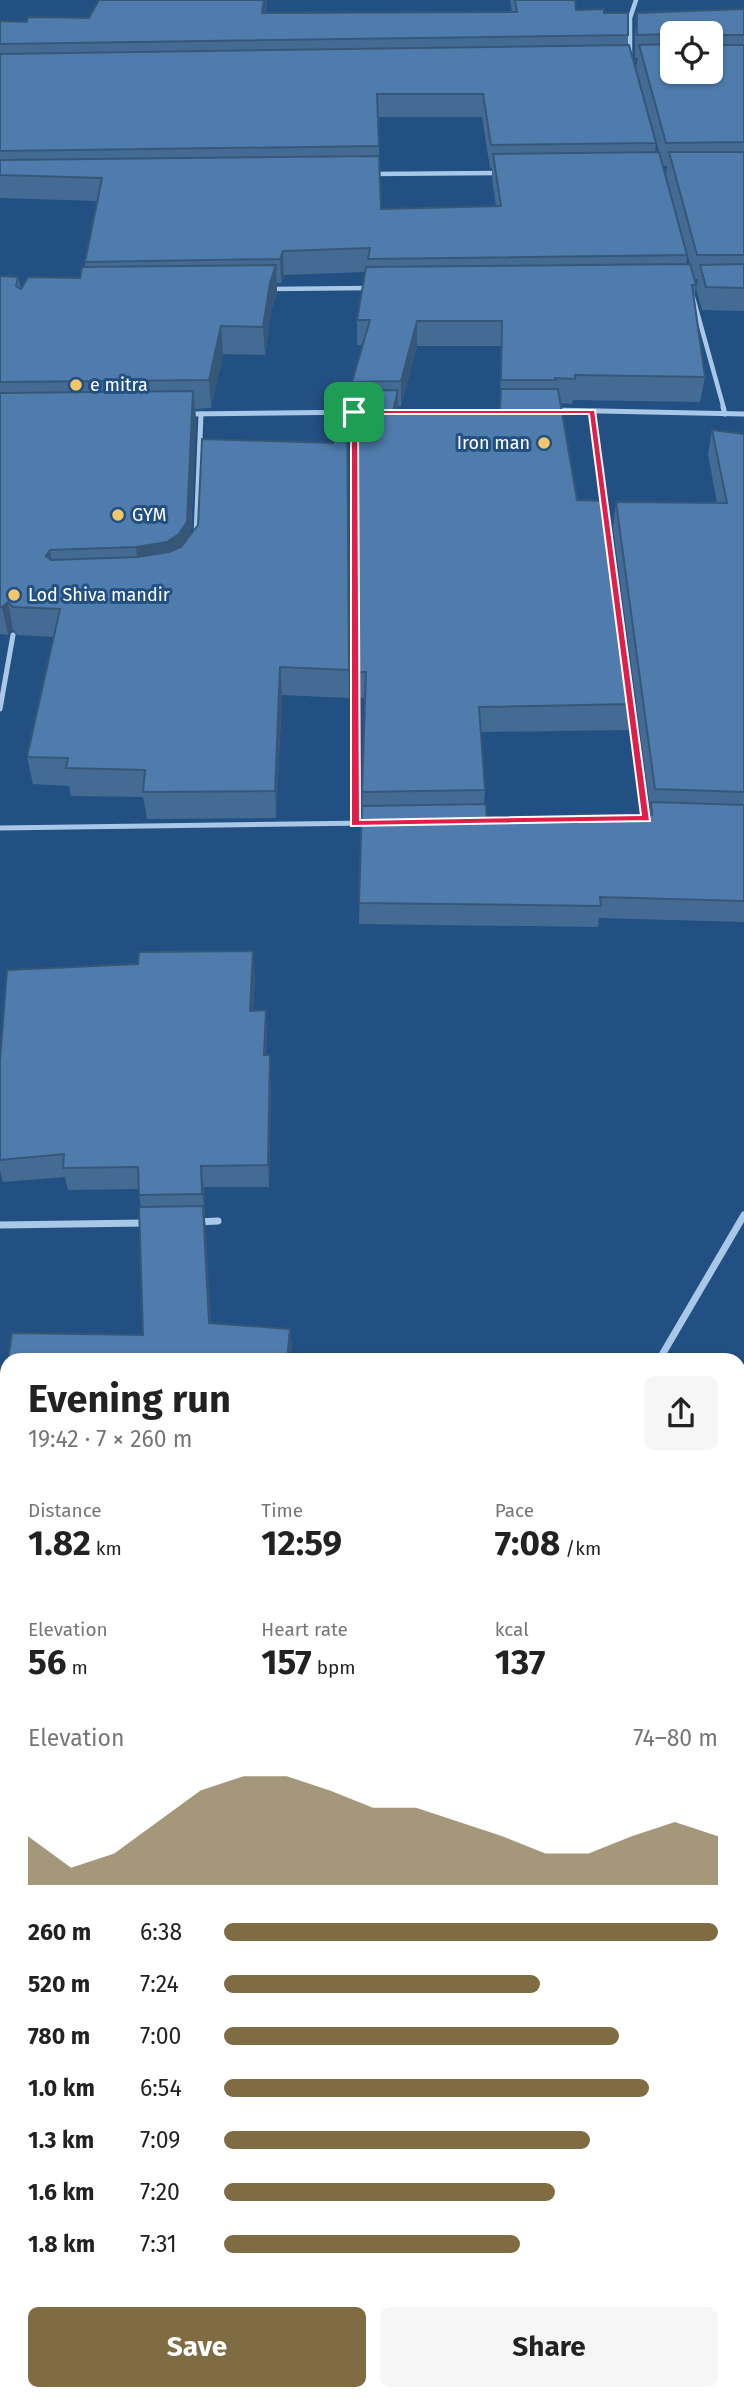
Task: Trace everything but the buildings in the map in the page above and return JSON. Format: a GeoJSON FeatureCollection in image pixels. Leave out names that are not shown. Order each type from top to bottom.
{"type":"FeatureCollection","features":[{"type":"Feature","properties":{"kind":"street"},"geometry":{"type":"LineString","coordinates":[[631,62],[630,18],[636,0]]}},
{"type":"Feature","properties":{"kind":"street"},"geometry":{"type":"LineString","coordinates":[[357,174],[508,173]]}},
{"type":"Feature","properties":{"kind":"street"},"geometry":{"type":"LineString","coordinates":[[690,284],[724,414]]}},
{"type":"Feature","properties":{"kind":"street"},"geometry":{"type":"LineString","coordinates":[[265,289],[374,288]]}},
{"type":"Feature","properties":{"kind":"street"},"geometry":{"type":"LineString","coordinates":[[544,410],[744,414]]}},
{"type":"Feature","properties":{"kind":"street"},"geometry":{"type":"LineString","coordinates":[[592,411],[606,518]]}},
{"type":"Feature","properties":{"kind":"street"},"geometry":{"type":"LineString","coordinates":[[354,412],[355,823]]}},
{"type":"Feature","properties":{"kind":"street"},"geometry":{"type":"LineString","coordinates":[[175,414],[367,412]]}},
{"type":"Feature","properties":{"kind":"street"},"geometry":{"type":"LineString","coordinates":[[196,538],[201,414]]}},
{"type":"Feature","properties":{"kind":"street"},"geometry":{"type":"LineString","coordinates":[[0,709],[13,635]]}},
{"type":"Feature","properties":{"kind":"street"},"geometry":{"type":"LineString","coordinates":[[629,691],[646,818]]}},
{"type":"Feature","properties":{"kind":"street"},"geometry":{"type":"LineString","coordinates":[[632,818],[660,819]]}},
{"type":"Feature","properties":{"kind":"street"},"geometry":{"type":"LineString","coordinates":[[466,821],[591,819]]}},
{"type":"Feature","properties":{"kind":"street"},"geometry":{"type":"LineString","coordinates":[[0,828],[383,823]]}},
{"type":"Feature","properties":{"kind":"street"},"geometry":{"type":"LineString","coordinates":[[663,1353],[744,1215]]}},
{"type":"Feature","properties":{"kind":"street"},"geometry":{"type":"LineString","coordinates":[[190,1222],[218,1221]]}},
{"type":"Feature","properties":{"kind":"street"},"geometry":{"type":"LineString","coordinates":[[0,1226],[149,1223]]}},
{"type":"Feature","properties":{"kind":"place","name":"e mitra"},"geometry":{"type":"Point","coordinates":[76,385]}},
{"type":"Feature","properties":{"kind":"place","name":"Iron man"},"geometry":{"type":"Point","coordinates":[544,443]}},
{"type":"Feature","properties":{"kind":"place","name":"GYM"},"geometry":{"type":"Point","coordinates":[118,515]}},
{"type":"Feature","properties":{"kind":"place","name":"Lod Shiva mandir"},"geometry":{"type":"Point","coordinates":[14,595]}},
{"type":"Feature","properties":{"kind":"route"},"geometry":{"type":"LineString","coordinates":[[592,411],[646,818],[355,823],[354,412],[592,411]]}}]}
